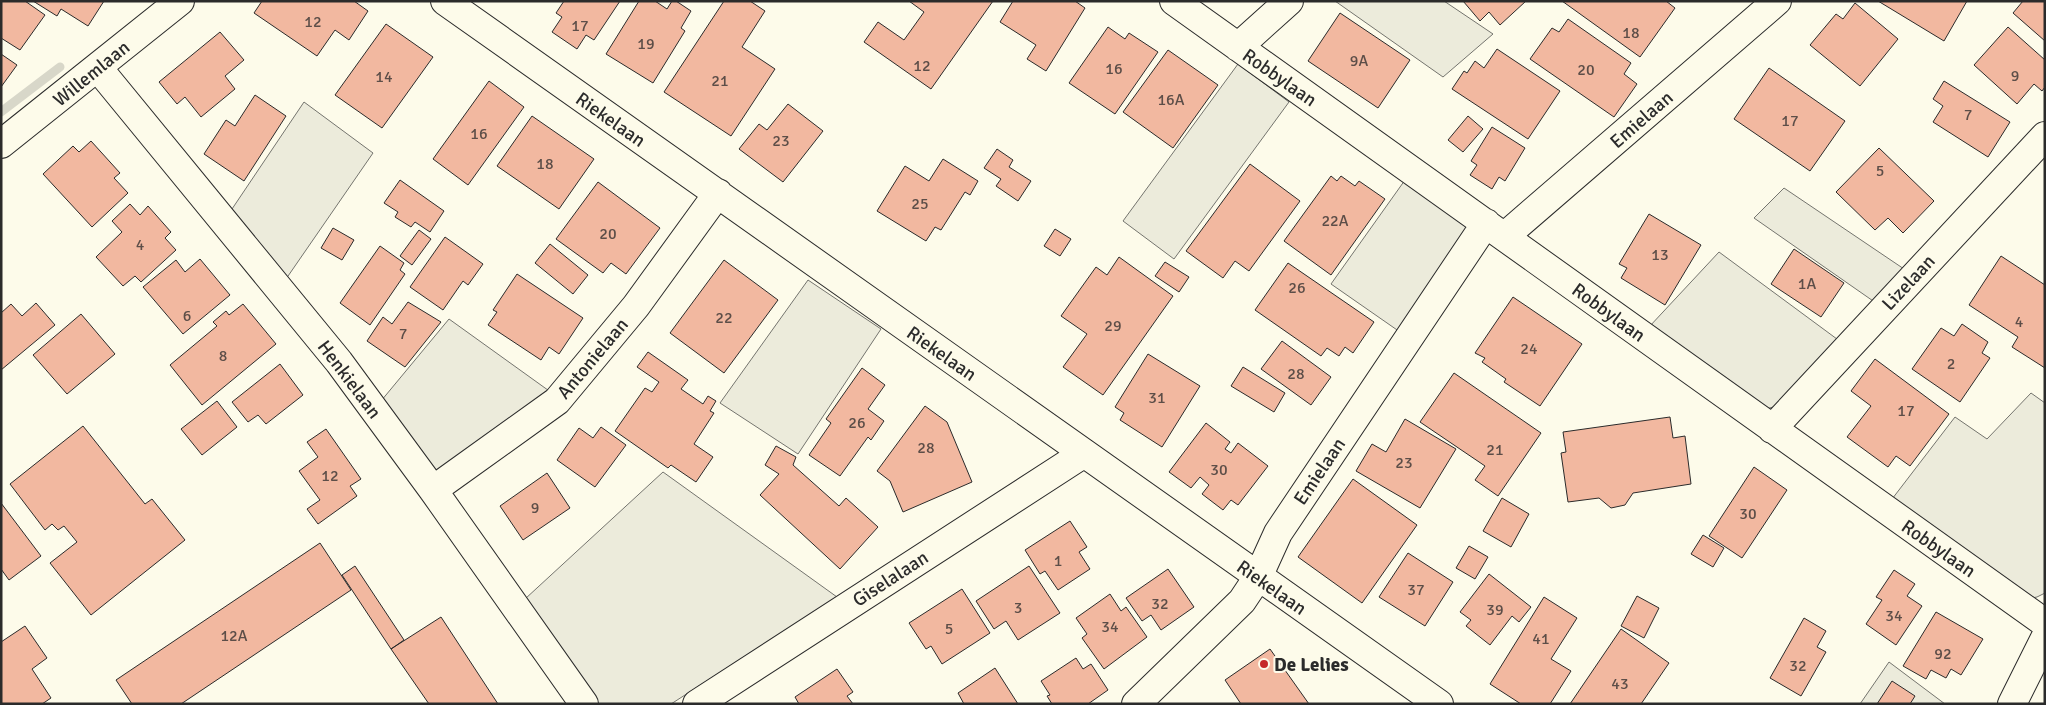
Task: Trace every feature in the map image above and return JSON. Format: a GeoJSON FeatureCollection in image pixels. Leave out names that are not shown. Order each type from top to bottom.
{"type":"FeatureCollection","features":[{"type":"Feature","properties":{"kind":"street","name":"Willemlaan"},"geometry":{"type":"LineString","coordinates":[[1,144],[180,1]]}},
{"type":"Feature","properties":{"kind":"street","name":"Riekelaan"},"geometry":{"type":"LineString","coordinates":[[444,1],[1439,704]]}},
{"type":"Feature","properties":{"kind":"street","name":"Robbylaan"},"geometry":{"type":"LineString","coordinates":[[1174,1],[2045,623]]}},
{"type":"Feature","properties":{"kind":"street"},"geometry":{"type":"LineString","coordinates":[[1238,47],[1289,1]]}},
{"type":"Feature","properties":{"kind":"street","name":"Emielaan"},"geometry":{"type":"LineString","coordinates":[[1136,704],[1242,601],[1258,577],[1278,534],[1495,230],[1777,1]]}},
{"type":"Feature","properties":{"kind":"street","name":"Henkielaan"},"geometry":{"type":"LineString","coordinates":[[98,68],[339,362],[433,490],[584,704]]}},
{"type":"Feature","properties":{"kind":"street","name":"Lizelaan"},"geometry":{"type":"LineString","coordinates":[[1772,429],[2045,136]]}},
{"type":"Feature","properties":{"kind":"street","name":"Antonielaan"},"geometry":{"type":"LineString","coordinates":[[433,490],[556,401],[636,306],[718,194]]}},
{"type":"Feature","properties":{"kind":"street","name":"Giselalaan"},"geometry":{"type":"LineString","coordinates":[[697,704],[1083,454]]}},
{"type":"Feature","properties":{"kind":"street"},"geometry":{"type":"LineString","coordinates":[[2012,704],[2045,638]]}},
{"type":"Feature","properties":{"kind":"shaded area"},"geometry":{"type":"Polygon","coordinates":[[[1335,1],[1444,1],[1493,34],[1443,77],[1335,1]]]}},
{"type":"Feature","properties":{"kind":"shaded area"},"geometry":{"type":"Polygon","coordinates":[[[1238,64],[1289,102],[1174,259],[1123,221],[1238,64]]]}},
{"type":"Feature","properties":{"kind":"shaded area"},"geometry":{"type":"Polygon","coordinates":[[[304,102],[373,153],[286,279],[232,209],[304,102]]]}},
{"type":"Feature","properties":{"kind":"shaded area"},"geometry":{"type":"Polygon","coordinates":[[[1405,180],[1470,228],[1400,332],[1331,284],[1405,180]]]}},
{"type":"Feature","properties":{"kind":"shaded area"},"geometry":{"type":"Polygon","coordinates":[[[1784,188],[1907,271],[1876,303],[1754,218],[1784,188]]]}},
{"type":"Feature","properties":{"kind":"shaded area"},"geometry":{"type":"Polygon","coordinates":[[[1719,252],[1841,342],[1777,406],[1766,409],[1649,327],[1719,252]]]}},
{"type":"Feature","properties":{"kind":"shaded area"},"geometry":{"type":"Polygon","coordinates":[[[808,280],[881,329],[798,454],[720,403],[808,280]]]}},
{"type":"Feature","properties":{"kind":"shaded area"},"geometry":{"type":"Polygon","coordinates":[[[449,319],[552,393],[448,469],[432,471],[381,401],[449,319]]]}},
{"type":"Feature","properties":{"kind":"shaded area"},"geometry":{"type":"Polygon","coordinates":[[[2031,393],[2045,403],[2045,593],[2027,599],[1889,503],[1955,417],[1987,439],[2031,393]]]}},
{"type":"Feature","properties":{"kind":"shaded area"},"geometry":{"type":"Polygon","coordinates":[[[663,472],[837,597],[671,704],[595,704],[525,599],[663,472]]]}},
{"type":"Feature","properties":{"kind":"shaded area"},"geometry":{"type":"Polygon","coordinates":[[[1889,662],[1945,704],[1860,704],[1889,662]]]}},
{"type":"Feature","properties":{"kind":"building"},"geometry":{"type":"Polygon","coordinates":[[[1,1],[25,1],[45,15],[20,50],[1,38],[1,1]]]}},
{"type":"Feature","properties":{"kind":"building"},"geometry":{"type":"Polygon","coordinates":[[[33,1],[104,1],[88,26],[61,9],[57,16],[33,1]]]}},
{"type":"Feature","properties":{"kind":"building"},"geometry":{"type":"Polygon","coordinates":[[[262,1],[354,1],[368,11],[349,40],[335,30],[317,56],[254,13],[262,1]]]}},
{"type":"Feature","properties":{"kind":"building"},"geometry":{"type":"Polygon","coordinates":[[[564,1],[620,1],[594,40],[586,35],[577,49],[552,32],[562,17],[556,13],[564,1]]]}},
{"type":"Feature","properties":{"kind":"building"},"geometry":{"type":"Polygon","coordinates":[[[639,1],[655,1],[667,9],[672,1],[676,1],[691,11],[681,28],[685,31],[653,83],[606,54],[639,1]]]}},
{"type":"Feature","properties":{"kind":"building"},"geometry":{"type":"Polygon","coordinates":[[[724,1],[750,1],[765,11],[742,47],[775,69],[731,136],[664,92],[724,1]]]}},
{"type":"Feature","properties":{"kind":"building"},"geometry":{"type":"Polygon","coordinates":[[[909,1],[993,1],[931,89],[864,42],[878,22],[904,40],[924,12],[909,1]]]}},
{"type":"Feature","properties":{"kind":"building"},"geometry":{"type":"Polygon","coordinates":[[[1013,1],[1075,1],[1085,8],[1046,71],[1027,59],[1036,45],[1000,22],[1013,1]]]}},
{"type":"Feature","properties":{"kind":"building"},"geometry":{"type":"Polygon","coordinates":[[[1463,1],[1526,1],[1500,25],[1489,12],[1480,21],[1463,1]]]}},
{"type":"Feature","properties":{"kind":"building"},"geometry":{"type":"Polygon","coordinates":[[[1562,1],[1666,1],[1675,8],[1640,57],[1562,1]]]}},
{"type":"Feature","properties":{"kind":"building"},"geometry":{"type":"Polygon","coordinates":[[[1878,1],[1967,1],[1944,41],[1878,1]]]}},
{"type":"Feature","properties":{"kind":"building"},"geometry":{"type":"Polygon","coordinates":[[[2023,1],[2045,1],[2045,41],[2013,13],[2023,1]]]}},
{"type":"Feature","properties":{"kind":"building"},"geometry":{"type":"Polygon","coordinates":[[[1855,3],[1898,39],[1860,86],[1810,45],[1836,14],[1843,19],[1855,3]]]}},
{"type":"Feature","properties":{"kind":"building"},"geometry":{"type":"Polygon","coordinates":[[[1340,13],[1410,60],[1378,108],[1308,61],[1340,13]]]}},
{"type":"Feature","properties":{"kind":"building"},"geometry":{"type":"Polygon","coordinates":[[[1568,19],[1631,63],[1624,74],[1637,84],[1614,117],[1530,59],[1552,28],[1559,32],[1568,19]]]}},
{"type":"Feature","properties":{"kind":"building"},"geometry":{"type":"Polygon","coordinates":[[[386,24],[433,57],[382,128],[335,95],[386,24]]]}},
{"type":"Feature","properties":{"kind":"building"},"geometry":{"type":"Polygon","coordinates":[[[1108,27],[1125,39],[1129,33],[1158,52],[1115,114],[1069,83],[1108,27]]]}},
{"type":"Feature","properties":{"kind":"building"},"geometry":{"type":"Polygon","coordinates":[[[2008,27],[2045,60],[2045,87],[2042,91],[2034,84],[2017,104],[1974,65],[2008,27]]]}},
{"type":"Feature","properties":{"kind":"building"},"geometry":{"type":"Polygon","coordinates":[[[220,32],[244,60],[225,76],[235,89],[201,117],[185,97],[177,104],[159,82],[220,32]]]}},
{"type":"Feature","properties":{"kind":"building"},"geometry":{"type":"Polygon","coordinates":[[[1497,49],[1560,91],[1528,139],[1452,89],[1464,71],[1467,73],[1475,61],[1484,68],[1497,49]]]}},
{"type":"Feature","properties":{"kind":"building"},"geometry":{"type":"Polygon","coordinates":[[[1168,50],[1218,85],[1173,148],[1123,112],[1168,50]]]}},
{"type":"Feature","properties":{"kind":"building"},"geometry":{"type":"Polygon","coordinates":[[[1,54],[17,65],[1,87],[1,54]]]}},
{"type":"Feature","properties":{"kind":"building"},"geometry":{"type":"Polygon","coordinates":[[[1769,68],[1845,121],[1810,171],[1734,119],[1769,68]]]}},
{"type":"Feature","properties":{"kind":"building"},"geometry":{"type":"Polygon","coordinates":[[[489,81],[524,107],[468,185],[433,159],[489,81]]]}},
{"type":"Feature","properties":{"kind":"building"},"geometry":{"type":"Polygon","coordinates":[[[1944,81],[2010,122],[1988,157],[1933,122],[1943,106],[1933,99],[1944,81]]]}},
{"type":"Feature","properties":{"kind":"building"},"geometry":{"type":"Polygon","coordinates":[[[255,95],[286,116],[244,181],[204,154],[226,120],[235,126],[255,95]]]}},
{"type":"Feature","properties":{"kind":"building"},"geometry":{"type":"Polygon","coordinates":[[[788,104],[823,131],[783,182],[739,149],[759,124],[767,130],[788,104]]]}},
{"type":"Feature","properties":{"kind":"building"},"geometry":{"type":"Polygon","coordinates":[[[532,116],[594,159],[559,209],[497,166],[532,116]]]}},
{"type":"Feature","properties":{"kind":"building"},"geometry":{"type":"Polygon","coordinates":[[[1468,116],[1483,129],[1463,152],[1448,140],[1468,116]]]}},
{"type":"Feature","properties":{"kind":"building"},"geometry":{"type":"Polygon","coordinates":[[[1492,127],[1525,148],[1505,181],[1499,177],[1492,189],[1470,175],[1477,165],[1471,161],[1492,127]]]}},
{"type":"Feature","properties":{"kind":"building"},"geometry":{"type":"Polygon","coordinates":[[[91,141],[120,173],[114,178],[128,193],[92,227],[43,174],[73,146],[79,152],[91,141]]]}},
{"type":"Feature","properties":{"kind":"building"},"geometry":{"type":"Polygon","coordinates":[[[1879,148],[1934,201],[1903,233],[1888,218],[1875,230],[1836,192],[1879,148]]]}},
{"type":"Feature","properties":{"kind":"building"},"geometry":{"type":"Polygon","coordinates":[[[997,149],[1013,160],[1009,167],[1031,181],[1018,201],[996,186],[1001,179],[984,168],[997,149]]]}},
{"type":"Feature","properties":{"kind":"building"},"geometry":{"type":"Polygon","coordinates":[[[943,159],[978,181],[970,195],[965,192],[941,230],[935,227],[926,241],[877,211],[905,166],[929,181],[943,159]]]}},
{"type":"Feature","properties":{"kind":"building"},"geometry":{"type":"Polygon","coordinates":[[[1250,164],[1300,201],[1249,271],[1235,261],[1223,278],[1186,251],[1250,164]]]}},
{"type":"Feature","properties":{"kind":"building"},"geometry":{"type":"Polygon","coordinates":[[[1331,176],[1337,181],[1341,176],[1355,186],[1359,181],[1385,199],[1331,275],[1284,241],[1331,176]]]}},
{"type":"Feature","properties":{"kind":"building"},"geometry":{"type":"Polygon","coordinates":[[[400,180],[444,211],[430,232],[415,222],[411,227],[395,217],[398,212],[384,203],[400,180]]]}},
{"type":"Feature","properties":{"kind":"building"},"geometry":{"type":"Polygon","coordinates":[[[598,182],[660,228],[626,274],[611,263],[603,273],[556,239],[598,182]]]}},
{"type":"Feature","properties":{"kind":"building"},"geometry":{"type":"Polygon","coordinates":[[[130,204],[140,215],[148,206],[171,232],[165,238],[176,250],[141,282],[135,276],[123,286],[96,257],[122,232],[112,221],[130,204]]]}},
{"type":"Feature","properties":{"kind":"building"},"geometry":{"type":"Polygon","coordinates":[[[1649,214],[1701,245],[1665,305],[1621,278],[1627,268],[1619,264],[1649,214]]]}},
{"type":"Feature","properties":{"kind":"building"},"geometry":{"type":"Polygon","coordinates":[[[333,228],[354,240],[342,260],[321,248],[333,228]]]}},
{"type":"Feature","properties":{"kind":"building"},"geometry":{"type":"Polygon","coordinates":[[[1055,229],[1071,239],[1060,256],[1044,246],[1055,229]]]}},
{"type":"Feature","properties":{"kind":"building"},"geometry":{"type":"Polygon","coordinates":[[[419,230],[431,239],[412,265],[400,256],[419,230]]]}},
{"type":"Feature","properties":{"kind":"building"},"geometry":{"type":"Polygon","coordinates":[[[445,237],[483,264],[468,285],[463,281],[443,310],[410,287],[445,237]]]}},
{"type":"Feature","properties":{"kind":"building"},"geometry":{"type":"Polygon","coordinates":[[[550,244],[588,275],[573,294],[535,263],[550,244]]]}},
{"type":"Feature","properties":{"kind":"building"},"geometry":{"type":"Polygon","coordinates":[[[380,246],[404,263],[400,270],[405,274],[370,325],[340,303],[380,246]]]}},
{"type":"Feature","properties":{"kind":"building"},"geometry":{"type":"Polygon","coordinates":[[[1794,249],[1844,283],[1821,317],[1771,284],[1794,249]]]}},
{"type":"Feature","properties":{"kind":"building"},"geometry":{"type":"Polygon","coordinates":[[[2001,256],[2045,285],[2045,368],[2012,347],[2018,337],[1969,305],[2001,256]]]}},
{"type":"Feature","properties":{"kind":"building"},"geometry":{"type":"Polygon","coordinates":[[[1119,257],[1173,296],[1103,395],[1063,367],[1087,334],[1061,316],[1096,267],[1107,275],[1119,257]]]}},
{"type":"Feature","properties":{"kind":"building"},"geometry":{"type":"Polygon","coordinates":[[[200,259],[230,295],[183,334],[143,287],[176,260],[185,272],[200,259]]]}},
{"type":"Feature","properties":{"kind":"building"},"geometry":{"type":"Polygon","coordinates":[[[724,260],[778,300],[724,373],[670,333],[724,260]]]}},
{"type":"Feature","properties":{"kind":"building"},"geometry":{"type":"Polygon","coordinates":[[[1165,262],[1189,277],[1179,292],[1155,276],[1165,262]]]}},
{"type":"Feature","properties":{"kind":"building"},"geometry":{"type":"Polygon","coordinates":[[[1288,263],[1374,322],[1353,353],[1345,347],[1339,356],[1327,348],[1321,356],[1255,310],[1288,263]]]}},
{"type":"Feature","properties":{"kind":"building"},"geometry":{"type":"Polygon","coordinates":[[[517,274],[583,318],[559,354],[549,347],[541,360],[488,325],[497,312],[493,310],[517,274]]]}},
{"type":"Feature","properties":{"kind":"building"},"geometry":{"type":"Polygon","coordinates":[[[1513,297],[1582,344],[1540,406],[1504,382],[1506,379],[1482,362],[1485,358],[1475,353],[1513,297]]]}},
{"type":"Feature","properties":{"kind":"building"},"geometry":{"type":"Polygon","coordinates":[[[408,302],[441,322],[405,367],[367,341],[383,317],[392,324],[408,302]]]}},
{"type":"Feature","properties":{"kind":"building"},"geometry":{"type":"Polygon","coordinates":[[[36,303],[55,325],[1,370],[1,313],[11,304],[22,316],[36,303]]]}},
{"type":"Feature","properties":{"kind":"building"},"geometry":{"type":"Polygon","coordinates":[[[243,304],[276,344],[202,405],[170,365],[217,326],[213,322],[226,311],[229,315],[243,304]]]}},
{"type":"Feature","properties":{"kind":"building"},"geometry":{"type":"Polygon","coordinates":[[[81,314],[115,354],[67,394],[33,355],[81,314]]]}},
{"type":"Feature","properties":{"kind":"building"},"geometry":{"type":"Polygon","coordinates":[[[1962,324],[1988,342],[1982,353],[1990,358],[1960,402],[1912,369],[1941,328],[1954,336],[1962,324]]]}},
{"type":"Feature","properties":{"kind":"building"},"geometry":{"type":"Polygon","coordinates":[[[1282,341],[1331,377],[1311,405],[1261,369],[1282,341]]]}},
{"type":"Feature","properties":{"kind":"building"},"geometry":{"type":"Polygon","coordinates":[[[648,352],[688,380],[681,389],[703,404],[708,396],[716,401],[710,411],[714,413],[694,444],[713,457],[696,482],[671,465],[668,468],[615,431],[645,388],[652,392],[659,382],[637,367],[648,352]]]}},
{"type":"Feature","properties":{"kind":"building"},"geometry":{"type":"Polygon","coordinates":[[[1148,354],[1200,386],[1162,447],[1120,420],[1124,413],[1115,407],[1148,354]]]}},
{"type":"Feature","properties":{"kind":"building"},"geometry":{"type":"Polygon","coordinates":[[[1875,359],[1949,414],[1910,466],[1896,456],[1888,467],[1847,437],[1871,406],[1851,391],[1875,359]]]}},
{"type":"Feature","properties":{"kind":"building"},"geometry":{"type":"Polygon","coordinates":[[[280,364],[303,395],[266,424],[258,415],[248,422],[232,402],[280,364]]]}},
{"type":"Feature","properties":{"kind":"building"},"geometry":{"type":"Polygon","coordinates":[[[1243,367],[1285,393],[1274,412],[1231,386],[1243,367]]]}},
{"type":"Feature","properties":{"kind":"building"},"geometry":{"type":"Polygon","coordinates":[[[862,368],[885,385],[868,409],[884,421],[871,440],[868,437],[840,476],[809,455],[831,423],[826,419],[862,368]]]}},
{"type":"Feature","properties":{"kind":"building"},"geometry":{"type":"Polygon","coordinates":[[[1454,373],[1541,433],[1498,496],[1475,480],[1485,466],[1420,422],[1454,373]]]}},
{"type":"Feature","properties":{"kind":"building"},"geometry":{"type":"Polygon","coordinates":[[[217,401],[237,427],[202,455],[181,429],[217,401]]]}},
{"type":"Feature","properties":{"kind":"building"},"geometry":{"type":"Polygon","coordinates":[[[925,406],[947,422],[972,482],[903,512],[890,481],[877,471],[925,406]]]}},
{"type":"Feature","properties":{"kind":"building"},"geometry":{"type":"Polygon","coordinates":[[[1670,417],[1673,438],[1685,436],[1691,484],[1633,493],[1625,505],[1611,508],[1599,498],[1568,502],[1561,453],[1566,452],[1563,432],[1670,417]]]}},
{"type":"Feature","properties":{"kind":"building"},"geometry":{"type":"Polygon","coordinates":[[[1405,419],[1456,449],[1420,508],[1356,471],[1372,444],[1386,452],[1405,419]]]}},
{"type":"Feature","properties":{"kind":"building"},"geometry":{"type":"Polygon","coordinates":[[[1206,423],[1230,442],[1225,449],[1231,453],[1238,443],[1268,466],[1238,505],[1231,500],[1223,510],[1202,494],[1209,485],[1200,477],[1191,488],[1169,472],[1206,423]]]}},
{"type":"Feature","properties":{"kind":"building"},"geometry":{"type":"Polygon","coordinates":[[[83,426],[145,504],[152,499],[185,540],[91,615],[50,563],[77,542],[64,526],[58,530],[52,524],[45,530],[10,484],[83,426]]]}},
{"type":"Feature","properties":{"kind":"building"},"geometry":{"type":"Polygon","coordinates":[[[601,427],[626,445],[595,487],[557,460],[579,428],[593,438],[601,427]]]}},
{"type":"Feature","properties":{"kind":"building"},"geometry":{"type":"Polygon","coordinates":[[[326,429],[361,479],[350,486],[357,496],[318,524],[307,509],[320,500],[299,471],[318,457],[307,442],[326,429]]]}},
{"type":"Feature","properties":{"kind":"building"},"geometry":{"type":"Polygon","coordinates":[[[776,446],[796,457],[793,465],[839,506],[846,498],[878,527],[840,569],[760,495],[779,474],[765,465],[776,446]]]}},
{"type":"Feature","properties":{"kind":"building"},"geometry":{"type":"Polygon","coordinates":[[[1754,467],[1787,490],[1742,558],[1709,536],[1754,467]]]}},
{"type":"Feature","properties":{"kind":"building"},"geometry":{"type":"Polygon","coordinates":[[[547,473],[570,508],[523,540],[500,506],[547,473]]]}},
{"type":"Feature","properties":{"kind":"building"},"geometry":{"type":"Polygon","coordinates":[[[1353,479],[1417,525],[1362,603],[1298,557],[1353,479]]]}},
{"type":"Feature","properties":{"kind":"building"},"geometry":{"type":"Polygon","coordinates":[[[1502,498],[1529,514],[1511,547],[1483,531],[1502,498]]]}},
{"type":"Feature","properties":{"kind":"building"},"geometry":{"type":"Polygon","coordinates":[[[1,503],[41,556],[9,580],[1,569],[1,503]]]}},
{"type":"Feature","properties":{"kind":"building"},"geometry":{"type":"Polygon","coordinates":[[[1070,521],[1087,547],[1079,552],[1090,569],[1058,590],[1045,571],[1040,574],[1025,550],[1070,521]]]}},
{"type":"Feature","properties":{"kind":"building"},"geometry":{"type":"Polygon","coordinates":[[[1703,535],[1724,548],[1713,567],[1691,554],[1703,535]]]}},
{"type":"Feature","properties":{"kind":"building"},"geometry":{"type":"Polygon","coordinates":[[[320,543],[351,590],[181,704],[132,704],[116,680],[320,543]]]}},
{"type":"Feature","properties":{"kind":"building"},"geometry":{"type":"Polygon","coordinates":[[[1469,546],[1488,557],[1475,579],[1456,568],[1469,546]]]}},
{"type":"Feature","properties":{"kind":"building"},"geometry":{"type":"Polygon","coordinates":[[[1408,553],[1453,582],[1425,626],[1379,597],[1408,553]]]}},
{"type":"Feature","properties":{"kind":"building"},"geometry":{"type":"Polygon","coordinates":[[[355,566],[404,640],[391,649],[342,575],[355,566]]]}},
{"type":"Feature","properties":{"kind":"building"},"geometry":{"type":"Polygon","coordinates":[[[1029,566],[1060,613],[1018,640],[1006,621],[994,629],[976,601],[1029,566]]]}},
{"type":"Feature","properties":{"kind":"building"},"geometry":{"type":"Polygon","coordinates":[[[1168,569],[1194,607],[1161,630],[1151,615],[1142,621],[1126,598],[1168,569]]]}},
{"type":"Feature","properties":{"kind":"building"},"geometry":{"type":"Polygon","coordinates":[[[1894,570],[1915,584],[1907,596],[1922,606],[1896,645],[1866,624],[1882,600],[1876,597],[1894,570]]]}},
{"type":"Feature","properties":{"kind":"building"},"geometry":{"type":"Polygon","coordinates":[[[1489,574],[1531,607],[1519,622],[1512,616],[1490,645],[1466,626],[1471,620],[1460,612],[1489,574]]]}},
{"type":"Feature","properties":{"kind":"building"},"geometry":{"type":"Polygon","coordinates":[[[962,589],[990,633],[942,664],[931,646],[926,649],[909,623],[962,589]]]}},
{"type":"Feature","properties":{"kind":"building"},"geometry":{"type":"Polygon","coordinates":[[[1110,594],[1121,611],[1126,607],[1147,637],[1104,669],[1082,638],[1087,634],[1076,618],[1110,594]]]}},
{"type":"Feature","properties":{"kind":"building"},"geometry":{"type":"Polygon","coordinates":[[[1637,596],[1659,608],[1644,638],[1621,626],[1637,596]]]}},
{"type":"Feature","properties":{"kind":"building"},"geometry":{"type":"Polygon","coordinates":[[[1544,597],[1577,618],[1551,659],[1571,671],[1550,704],[1521,704],[1490,684],[1544,597]]]}},
{"type":"Feature","properties":{"kind":"building"},"geometry":{"type":"Polygon","coordinates":[[[1936,612],[1983,639],[1961,675],[1951,669],[1946,678],[1931,670],[1926,679],[1903,666],[1936,612]]]}},
{"type":"Feature","properties":{"kind":"building"},"geometry":{"type":"Polygon","coordinates":[[[441,617],[498,704],[429,704],[391,649],[441,617]]]}},
{"type":"Feature","properties":{"kind":"building"},"geometry":{"type":"Polygon","coordinates":[[[1804,618],[1826,631],[1817,647],[1826,652],[1801,696],[1770,678],[1804,618]]]}},
{"type":"Feature","properties":{"kind":"building"},"geometry":{"type":"Polygon","coordinates":[[[25,626],[47,658],[32,669],[51,698],[42,704],[1,704],[1,642],[25,626]]]}},
{"type":"Feature","properties":{"kind":"building"},"geometry":{"type":"Polygon","coordinates":[[[1621,629],[1669,663],[1641,704],[1570,704],[1621,629]]]}},
{"type":"Feature","properties":{"kind":"building","name":"De Lelies"},"geometry":{"type":"Polygon","coordinates":[[[1270,649],[1309,704],[1241,704],[1225,680],[1270,649]]]}},
{"type":"Feature","properties":{"kind":"building"},"geometry":{"type":"Polygon","coordinates":[[[1076,658],[1083,669],[1091,664],[1108,690],[1088,704],[1052,704],[1047,696],[1050,695],[1041,681],[1076,658]]]}},
{"type":"Feature","properties":{"kind":"building"},"geometry":{"type":"Polygon","coordinates":[[[995,668],[1018,704],[964,704],[958,693],[995,668]]]}},
{"type":"Feature","properties":{"kind":"building"},"geometry":{"type":"Polygon","coordinates":[[[837,669],[853,692],[847,696],[853,704],[799,704],[795,697],[837,669]]]}},
{"type":"Feature","properties":{"kind":"building"},"geometry":{"type":"Polygon","coordinates":[[[1892,681],[1915,696],[1910,704],[1877,704],[1892,681]]]}},
{"type":"Feature","properties":{"kind":"waterway"},"geometry":{"type":"LineString","coordinates":[[1,112],[60,67]]}},
{"type":"Feature","properties":{"kind":"place","name":"De Lelies"},"geometry":{"type":"Point","coordinates":[1264,664]}}]}
